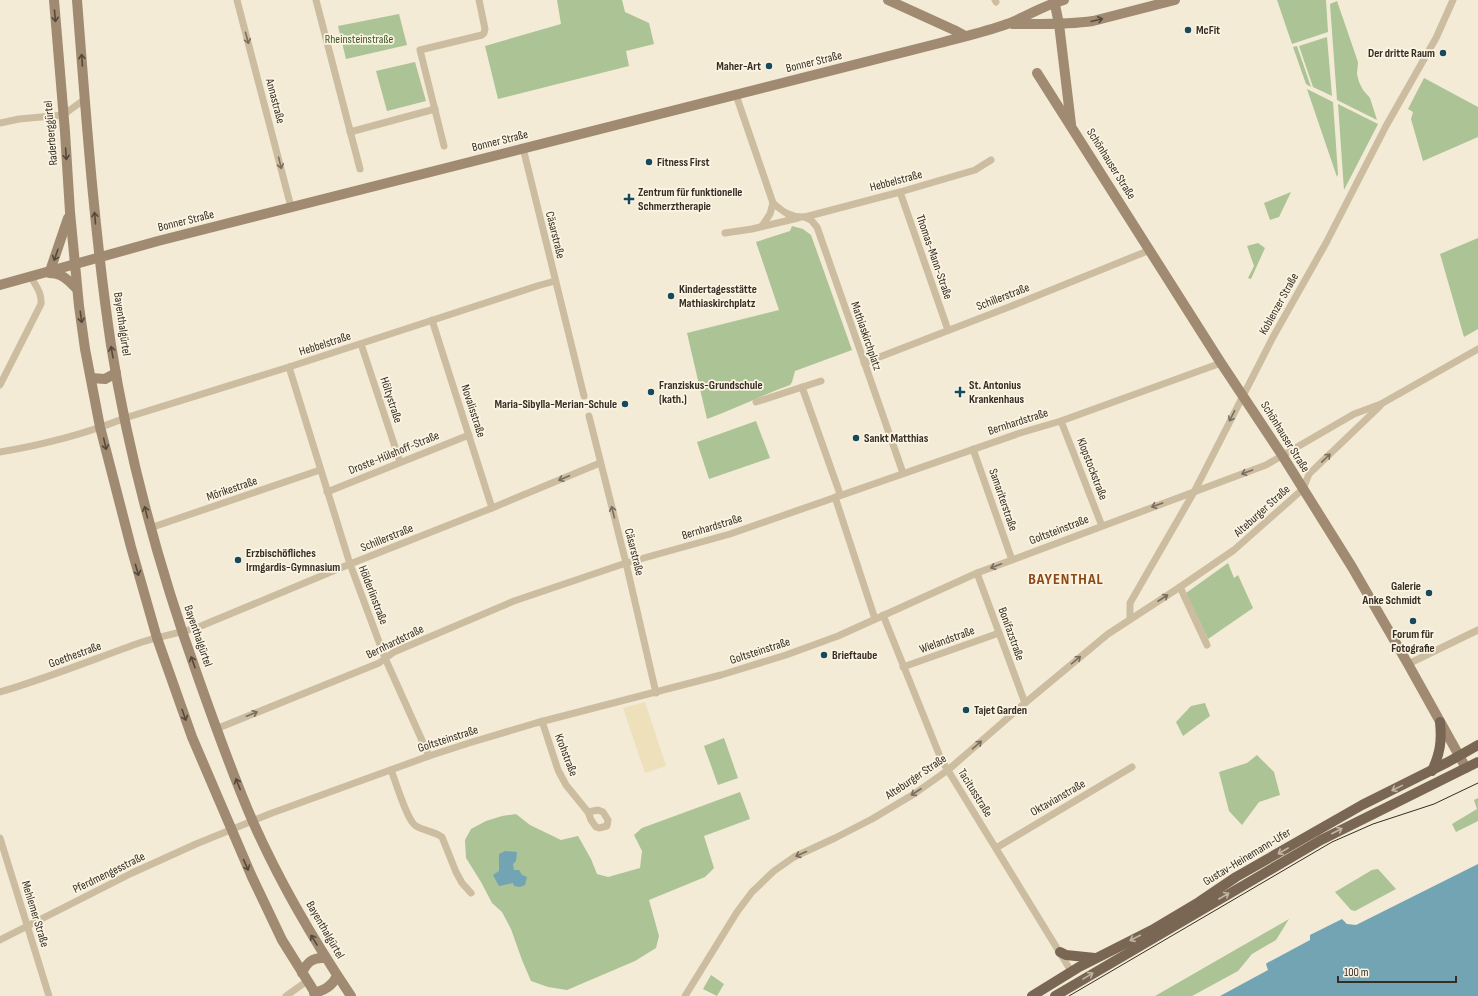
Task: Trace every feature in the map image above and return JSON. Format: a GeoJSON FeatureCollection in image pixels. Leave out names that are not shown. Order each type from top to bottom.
{"type":"FeatureCollection","features":[{"type":"Feature","properties":{"kind":"main road","name":"Raderberggürtel"},"geometry":{"type":"LineString","coordinates":[[54,0],[75,264]]}},
{"type":"Feature","properties":{"kind":"main road"},"geometry":{"type":"LineString","coordinates":[[77,0],[100,257]]}},
{"type":"Feature","properties":{"kind":"main road"},"geometry":{"type":"LineString","coordinates":[[888,0],[965,36]]}},
{"type":"Feature","properties":{"kind":"main road","name":"Bonner Straße"},"geometry":{"type":"LineString","coordinates":[[0,285],[291,207],[965,36],[1006,24],[1054,1],[1064,0]]}},
{"type":"Feature","properties":{"kind":"main road","name":"Bonner Straße"},"geometry":{"type":"LineString","coordinates":[[1006,24],[1058,20],[1070,24],[1093,21],[1174,0]]}},
{"type":"Feature","properties":{"kind":"main road","name":"Schönhauser Straße"},"geometry":{"type":"LineString","coordinates":[[1054,1],[1058,20],[1071,126]]}},
{"type":"Feature","properties":{"kind":"main road","name":"Schönhauser Straße"},"geometry":{"type":"LineString","coordinates":[[1037,73],[1352,567],[1466,768]]}},
{"type":"Feature","properties":{"kind":"main road"},"geometry":{"type":"LineString","coordinates":[[70,212],[48,272],[58,273],[64,276],[77,289]]}},
{"type":"Feature","properties":{"kind":"main road","name":"Bayenthalgürtel"},"geometry":{"type":"LineString","coordinates":[[100,257],[116,373],[125,418],[150,528],[182,632],[216,728],[252,820],[308,929],[325,958],[351,996]]}},
{"type":"Feature","properties":{"kind":"main road"},"geometry":{"type":"LineString","coordinates":[[75,264],[77,289],[100,427],[129,540],[157,638],[192,738],[230,830],[282,940],[315,994],[328,987],[337,976]]}},
{"type":"Feature","properties":{"kind":"main road"},"geometry":{"type":"LineString","coordinates":[[91,378],[105,379],[116,373]]}},
{"type":"Feature","properties":{"kind":"main road"},"geometry":{"type":"LineString","coordinates":[[1432,771],[1439,754],[1442,736],[1440,722]]}},
{"type":"Feature","properties":{"kind":"main road","name":"Gustav-Heinemann-Ufer"},"geometry":{"type":"LineString","coordinates":[[1032,996],[1071,971],[1152,930],[1199,902],[1236,877],[1348,813],[1432,771],[1478,745]]}},
{"type":"Feature","properties":{"kind":"main road","name":"Gustav-Heinemann-Ufer"},"geometry":{"type":"LineString","coordinates":[[1054,996],[1321,840],[1478,762]]}},
{"type":"Feature","properties":{"kind":"main road"},"geometry":{"type":"LineString","coordinates":[[1060,952],[1066,955],[1095,958]]}},
{"type":"Feature","properties":{"kind":"main road"},"geometry":{"type":"LineString","coordinates":[[305,977],[305,966],[310,960],[318,957],[325,958]]}},
{"type":"Feature","properties":{"kind":"street","name":"Annastraße"},"geometry":{"type":"LineString","coordinates":[[237,0],[291,207]]}},
{"type":"Feature","properties":{"kind":"street"},"geometry":{"type":"LineString","coordinates":[[316,0],[360,169]]}},
{"type":"Feature","properties":{"kind":"street"},"geometry":{"type":"LineString","coordinates":[[444,146],[420,50],[482,35],[485,29],[479,0]]}},
{"type":"Feature","properties":{"kind":"street","name":"Koblenzer Straße"},"geometry":{"type":"LineString","coordinates":[[1130,619],[1130,603],[1194,492],[1273,337],[1326,243],[1386,126],[1436,38],[1453,0]]}},
{"type":"Feature","properties":{"kind":"street"},"geometry":{"type":"LineString","coordinates":[[736,94],[773,203],[770,214],[762,226]]}},
{"type":"Feature","properties":{"kind":"street"},"geometry":{"type":"LineString","coordinates":[[0,123],[19,119],[63,115],[85,99]]}},
{"type":"Feature","properties":{"kind":"street"},"geometry":{"type":"LineString","coordinates":[[350,132],[435,110]]}},
{"type":"Feature","properties":{"kind":"street","name":"Cäsarstraße"},"geometry":{"type":"LineString","coordinates":[[523,148],[584,396]]}},
{"type":"Feature","properties":{"kind":"street","name":"Hebbelstraße"},"geometry":{"type":"LineString","coordinates":[[802,217],[900,192],[976,170],[991,160]]}},
{"type":"Feature","properties":{"kind":"street","name":"Thomas-Mann-Straße"},"geometry":{"type":"LineString","coordinates":[[900,192],[948,330]]}},
{"type":"Feature","properties":{"kind":"street","name":"Mathiaskirchplatz"},"geometry":{"type":"LineString","coordinates":[[773,203],[786,214],[811,220],[817,227],[902,473]]}},
{"type":"Feature","properties":{"kind":"street"},"geometry":{"type":"LineString","coordinates":[[725,233],[752,229],[802,217]]}},
{"type":"Feature","properties":{"kind":"street","name":"Schillerstraße"},"geometry":{"type":"LineString","coordinates":[[864,364],[1150,250]]}},
{"type":"Feature","properties":{"kind":"street"},"geometry":{"type":"LineString","coordinates":[[0,385],[42,299],[31,277]]}},
{"type":"Feature","properties":{"kind":"street","name":"Hebbelstraße"},"geometry":{"type":"LineString","coordinates":[[0,452],[54,441],[100,427],[361,344],[523,290],[555,281]]}},
{"type":"Feature","properties":{"kind":"street","name":"Novalisstraße"},"geometry":{"type":"LineString","coordinates":[[432,320],[492,508]]}},
{"type":"Feature","properties":{"kind":"street","name":"Höltystraße"},"geometry":{"type":"LineString","coordinates":[[361,344],[400,462]]}},
{"type":"Feature","properties":{"kind":"street","name":"Alteburger Straße"},"geometry":{"type":"LineString","coordinates":[[1282,455],[1354,414],[1381,404],[1478,349]]}},
{"type":"Feature","properties":{"kind":"street","name":"Bernhardstraße"},"geometry":{"type":"LineString","coordinates":[[216,728],[380,663],[384,658],[394,652],[514,601],[626,563],[730,534],[902,473],[1020,433],[1061,421],[1222,363]]}},
{"type":"Feature","properties":{"kind":"street","name":"Hölderlinstraße"},"geometry":{"type":"LineString","coordinates":[[289,367],[350,564],[384,658],[429,756]]}},
{"type":"Feature","properties":{"kind":"street"},"geometry":{"type":"LineString","coordinates":[[756,402],[821,381]]}},
{"type":"Feature","properties":{"kind":"street"},"geometry":{"type":"LineString","coordinates":[[802,387],[838,496],[875,619]]}},
{"type":"Feature","properties":{"kind":"street","name":"Alteburger Straße"},"geometry":{"type":"LineString","coordinates":[[685,996],[737,912],[752,892],[774,871],[794,857],[872,819],[914,794],[948,770],[1108,634],[1234,550],[1303,489],[1309,474],[1381,404]]}},
{"type":"Feature","properties":{"kind":"street","name":"Cäsarstraße"},"geometry":{"type":"LineString","coordinates":[[589,416],[626,563],[656,693]]}},
{"type":"Feature","properties":{"kind":"street","name":"Klopstockstraße"},"geometry":{"type":"LineString","coordinates":[[1061,421],[1102,526]]}},
{"type":"Feature","properties":{"kind":"street","name":"Droste-Hülshoff-Straße"},"geometry":{"type":"LineString","coordinates":[[327,492],[469,434]]}},
{"type":"Feature","properties":{"kind":"street","name":"Samariterstraße"},"geometry":{"type":"LineString","coordinates":[[973,449],[1012,560]]}},
{"type":"Feature","properties":{"kind":"street","name":"Goltsteinstraße"},"geometry":{"type":"LineString","coordinates":[[230,830],[252,820],[429,756],[542,721],[656,693],[786,655],[838,636],[977,573],[1266,465],[1282,455]]}},
{"type":"Feature","properties":{"kind":"street","name":"Schillerstraße"},"geometry":{"type":"LineString","coordinates":[[157,638],[203,625],[600,463]]}},
{"type":"Feature","properties":{"kind":"street","name":"Mörikestraße"},"geometry":{"type":"LineString","coordinates":[[150,528],[320,470]]}},
{"type":"Feature","properties":{"kind":"street","name":"Bonifazstraße"},"geometry":{"type":"LineString","coordinates":[[977,573],[1025,703]]}},
{"type":"Feature","properties":{"kind":"street"},"geometry":{"type":"LineString","coordinates":[[1180,587],[1207,645]]}},
{"type":"Feature","properties":{"kind":"street","name":"Tacitusstraße"},"geometry":{"type":"LineString","coordinates":[[883,615],[941,758],[1071,971]]}},
{"type":"Feature","properties":{"kind":"street"},"geometry":{"type":"LineString","coordinates":[[1408,664],[1478,630]]}},
{"type":"Feature","properties":{"kind":"street","name":"Wielandstraße"},"geometry":{"type":"LineString","coordinates":[[903,667],[999,633]]}},
{"type":"Feature","properties":{"kind":"street","name":"Goethestraße"},"geometry":{"type":"LineString","coordinates":[[0,692],[58,674],[157,638]]}},
{"type":"Feature","properties":{"kind":"street","name":"Krohstraße"},"geometry":{"type":"LineString","coordinates":[[542,721],[562,777],[570,791],[588,812]]}},
{"type":"Feature","properties":{"kind":"street","name":"Oktavianstraße"},"geometry":{"type":"LineString","coordinates":[[996,848],[1132,767]]}},
{"type":"Feature","properties":{"kind":"street"},"geometry":{"type":"LineString","coordinates":[[391,770],[410,820],[417,827],[438,834],[442,837],[456,872],[462,883],[471,893]]}},
{"type":"Feature","properties":{"kind":"street","name":"Pferdmengesstraße"},"geometry":{"type":"LineString","coordinates":[[0,940],[132,873],[230,830]]}},
{"type":"Feature","properties":{"kind":"street","name":"Mehlemer Straße"},"geometry":{"type":"LineString","coordinates":[[0,838],[49,996]]}},
{"type":"Feature","properties":{"kind":"street"},"geometry":{"type":"LineString","coordinates":[[286,996],[305,977]]}},
{"type":"Feature","properties":{"kind":"green space"},"geometry":{"type":"Polygon","coordinates":[[[557,0],[622,0],[625,12],[649,23],[654,44],[626,51],[629,66],[498,99],[485,46],[561,24],[557,0]]]}},
{"type":"Feature","properties":{"kind":"green space"},"geometry":{"type":"Polygon","coordinates":[[[1277,0],[1326,0],[1328,32],[1292,44],[1277,0]]]}},
{"type":"Feature","properties":{"kind":"green space"},"geometry":{"type":"Polygon","coordinates":[[[1337,1],[1358,62],[1357,74],[1359,82],[1363,90],[1370,98],[1377,120],[1337,100],[1330,4],[1337,1]]]}},
{"type":"Feature","properties":{"kind":"green space","name":"Rheinsteinstraße"},"geometry":{"type":"Polygon","coordinates":[[[399,14],[407,45],[346,59],[338,26],[399,14]]]}},
{"type":"Feature","properties":{"kind":"green space"},"geometry":{"type":"Polygon","coordinates":[[[1327,37],[1332,96],[1313,87],[1299,46],[1327,37]]]}},
{"type":"Feature","properties":{"kind":"green space"},"geometry":{"type":"Polygon","coordinates":[[[1297,46],[1311,87],[1306,84],[1293,47],[1297,46]]]}},
{"type":"Feature","properties":{"kind":"green space"},"geometry":{"type":"Polygon","coordinates":[[[415,62],[426,101],[387,111],[376,71],[415,62]]]}},
{"type":"Feature","properties":{"kind":"green space"},"geometry":{"type":"Polygon","coordinates":[[[1424,78],[1478,107],[1478,137],[1423,161],[1411,119],[1413,112],[1408,109],[1424,78]]]}},
{"type":"Feature","properties":{"kind":"green space"},"geometry":{"type":"Polygon","coordinates":[[[1307,89],[1333,102],[1337,177],[1307,89]]]}},
{"type":"Feature","properties":{"kind":"green space"},"geometry":{"type":"Polygon","coordinates":[[[1338,104],[1378,124],[1344,190],[1338,104]]]}},
{"type":"Feature","properties":{"kind":"green space"},"geometry":{"type":"Polygon","coordinates":[[[1291,192],[1279,217],[1270,220],[1264,203],[1291,192]]]}},
{"type":"Feature","properties":{"kind":"green space"},"geometry":{"type":"Polygon","coordinates":[[[792,226],[803,229],[811,235],[852,350],[795,371],[790,385],[707,419],[687,333],[779,310],[756,242],[790,231],[792,226]]]}},
{"type":"Feature","properties":{"kind":"green space"},"geometry":{"type":"Polygon","coordinates":[[[1478,238],[1478,329],[1464,337],[1440,254],[1478,238]]]}},
{"type":"Feature","properties":{"kind":"green space"},"geometry":{"type":"Polygon","coordinates":[[[1258,243],[1265,248],[1251,279],[1248,278],[1254,266],[1247,246],[1258,243]]]}},
{"type":"Feature","properties":{"kind":"green space"},"geometry":{"type":"Polygon","coordinates":[[[756,421],[770,458],[709,479],[697,442],[756,421]]]}},
{"type":"Feature","properties":{"kind":"green space"},"geometry":{"type":"Polygon","coordinates":[[[1228,563],[1234,578],[1238,575],[1253,608],[1208,639],[1186,593],[1228,563]]]}},
{"type":"Feature","properties":{"kind":"green space"},"geometry":{"type":"Polygon","coordinates":[[[1205,703],[1210,716],[1183,736],[1176,722],[1191,706],[1205,703]]]}},
{"type":"Feature","properties":{"kind":"green space"},"geometry":{"type":"Polygon","coordinates":[[[724,738],[738,778],[718,785],[704,746],[724,738]]]}},
{"type":"Feature","properties":{"kind":"green space"},"geometry":{"type":"Polygon","coordinates":[[[1257,755],[1274,772],[1280,795],[1259,802],[1242,825],[1229,811],[1219,772],[1247,763],[1257,755]]]}},
{"type":"Feature","properties":{"kind":"green space"},"geometry":{"type":"Polygon","coordinates":[[[740,792],[750,819],[704,836],[714,868],[705,877],[649,900],[659,936],[656,948],[635,961],[567,990],[548,987],[531,981],[511,929],[502,912],[492,903],[466,858],[465,840],[471,829],[486,821],[502,816],[516,814],[530,825],[561,840],[578,836],[591,859],[597,874],[608,877],[640,868],[642,851],[634,835],[642,828],[740,792]]]}},
{"type":"Feature","properties":{"kind":"green space"},"geometry":{"type":"Polygon","coordinates":[[[1478,798],[1478,821],[1456,832],[1452,824],[1477,809],[1474,800],[1478,798]]]}},
{"type":"Feature","properties":{"kind":"green space"},"geometry":{"type":"Polygon","coordinates":[[[1378,869],[1396,889],[1355,911],[1351,910],[1335,892],[1372,870],[1378,869]]]}},
{"type":"Feature","properties":{"kind":"green space"},"geometry":{"type":"Polygon","coordinates":[[[1289,919],[1276,940],[1252,954],[1238,971],[1192,996],[1155,996],[1289,919]]]}},
{"type":"Feature","properties":{"kind":"green space"},"geometry":{"type":"Polygon","coordinates":[[[711,975],[724,984],[717,996],[703,989],[711,975]]]}},
{"type":"Feature","properties":{"kind":"shaded area"},"geometry":{"type":"Polygon","coordinates":[[[645,702],[666,766],[645,773],[623,708],[645,702]]]}},
{"type":"Feature","properties":{"kind":"water"},"geometry":{"type":"Polygon","coordinates":[[[505,851],[517,852],[516,861],[513,864],[514,870],[519,870],[522,875],[527,877],[525,885],[520,887],[514,886],[513,883],[499,886],[493,875],[499,871],[499,854],[505,851]]]}},
{"type":"Feature","properties":{"kind":"water"},"geometry":{"type":"Polygon","coordinates":[[[1478,864],[1478,996],[1220,996],[1268,970],[1267,963],[1310,940],[1310,935],[1342,919],[1347,924],[1356,925],[1478,864]]]}},
{"type":"Feature","properties":{"kind":"tram line"},"geometry":{"type":"LineString","coordinates":[[1069,996],[1332,842],[1373,824],[1434,804],[1478,783]]}},
{"type":"Feature","properties":{"kind":"place","name":"McFit"},"geometry":{"type":"Point","coordinates":[1188,30]}},
{"type":"Feature","properties":{"kind":"place","name":"Der dritte Raum"},"geometry":{"type":"Point","coordinates":[1443,53]}},
{"type":"Feature","properties":{"kind":"place","name":"Maher-Art"},"geometry":{"type":"Point","coordinates":[769,66]}},
{"type":"Feature","properties":{"kind":"place","name":"Fitness First"},"geometry":{"type":"Point","coordinates":[649,162]}},
{"type":"Feature","properties":{"kind":"place","name":"Zentrum für funktionelle Schmerztherapie"},"geometry":{"type":"Point","coordinates":[629,199]}},
{"type":"Feature","properties":{"kind":"place","name":"Kindertagesstätte Mathiaskirchplatz"},"geometry":{"type":"Point","coordinates":[671,296]}},
{"type":"Feature","properties":{"kind":"place","name":"Franziskus-Grundschule (kath.)"},"geometry":{"type":"Point","coordinates":[651,392]}},
{"type":"Feature","properties":{"kind":"place","name":"St. Antonius Krankenhaus"},"geometry":{"type":"Point","coordinates":[960,392]}},
{"type":"Feature","properties":{"kind":"place","name":"Maria-Sibylla-Merian-Schule"},"geometry":{"type":"Point","coordinates":[625,404]}},
{"type":"Feature","properties":{"kind":"place","name":"Sankt Matthias"},"geometry":{"type":"Point","coordinates":[856,438]}},
{"type":"Feature","properties":{"kind":"place","name":"Erzbischöfliches Irmgardis-Gymnasium"},"geometry":{"type":"Point","coordinates":[238,560]}},
{"type":"Feature","properties":{"kind":"place","name":"Galerie Anke Schmidt"},"geometry":{"type":"Point","coordinates":[1429,593]}},
{"type":"Feature","properties":{"kind":"place","name":"Forum für Fotografie"},"geometry":{"type":"Point","coordinates":[1413,621]}},
{"type":"Feature","properties":{"kind":"place","name":"Brieftaube"},"geometry":{"type":"Point","coordinates":[824,655]}},
{"type":"Feature","properties":{"kind":"place","name":"Tajet Garden"},"geometry":{"type":"Point","coordinates":[966,710]}},
{"type":"Feature","properties":{"kind":"district","name":"BAYENTHAL"},"geometry":{"type":"Point","coordinates":[1066,579]}}]}
